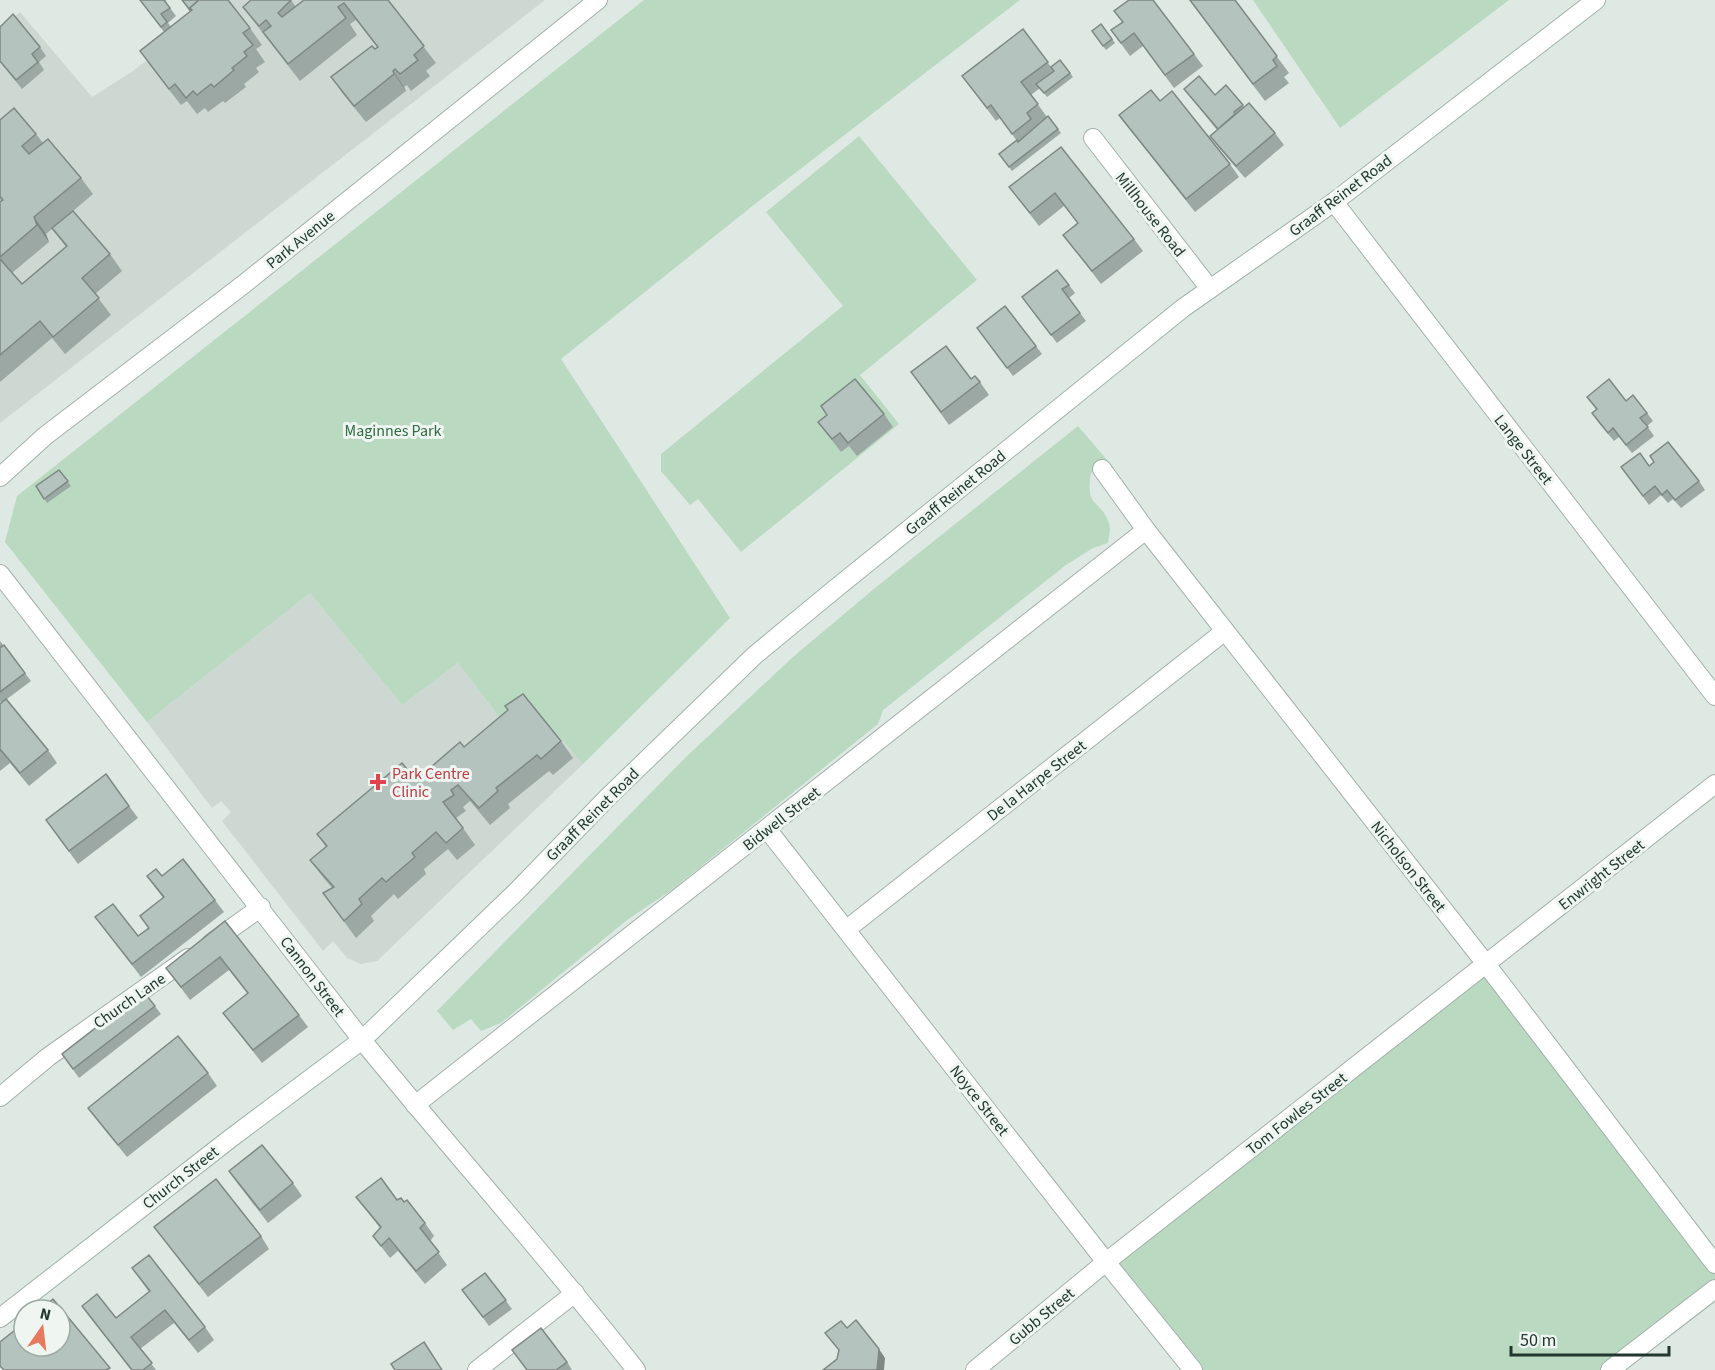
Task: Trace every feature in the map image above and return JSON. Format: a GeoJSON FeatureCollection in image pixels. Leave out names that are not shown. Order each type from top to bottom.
{"type":"FeatureCollection","features":[{"type":"Feature","properties":{"kind":"street","name":"Graaff Reinet Road"},"geometry":{"type":"LineString","coordinates":[[362,1040],[517,891],[615,790],[755,656],[1183,308],[1334,202],[1596,0]]}},
{"type":"Feature","properties":{"kind":"street","name":"Park Avenue"},"geometry":{"type":"LineString","coordinates":[[0,477],[45,436],[244,284],[592,2]]}},
{"type":"Feature","properties":{"kind":"street","name":"Millhouse Road"},"geometry":{"type":"LineString","coordinates":[[1093,138],[1210,289]]}},
{"type":"Feature","properties":{"kind":"street","name":"Lange Street"},"geometry":{"type":"LineString","coordinates":[[1334,202],[1715,696]]}},
{"type":"Feature","properties":{"kind":"street","name":"Nicholson Street"},"geometry":{"type":"LineString","coordinates":[[1102,469],[1146,530],[1486,964],[1715,1264]]}},
{"type":"Feature","properties":{"kind":"street","name":"Bidwell Street"},"geometry":{"type":"LineString","coordinates":[[416,1105],[1146,530]]}},
{"type":"Feature","properties":{"kind":"street","name":"Cannon Street"},"geometry":{"type":"LineString","coordinates":[[0,574],[362,1040],[575,1293],[636,1370]]}},
{"type":"Feature","properties":{"kind":"street","name":"De la Harpe Street"},"geometry":{"type":"LineString","coordinates":[[847,929],[1225,631]]}},
{"type":"Feature","properties":{"kind":"street","name":"Enwright Street"},"geometry":{"type":"LineString","coordinates":[[1486,964],[1715,784]]}},
{"type":"Feature","properties":{"kind":"street","name":"Noyce Street"},"geometry":{"type":"LineString","coordinates":[[767,829],[1193,1370]]}},
{"type":"Feature","properties":{"kind":"street","name":"Church Lane"},"geometry":{"type":"LineString","coordinates":[[0,1097],[48,1057],[261,908]]}},
{"type":"Feature","properties":{"kind":"street","name":"Tom Fowles Street"},"geometry":{"type":"LineString","coordinates":[[1106,1262],[1486,964]]}},
{"type":"Feature","properties":{"kind":"street","name":"Church Street"},"geometry":{"type":"LineString","coordinates":[[0,1318],[231,1138],[362,1040]]}},
{"type":"Feature","properties":{"kind":"street","name":"Gubb Street"},"geometry":{"type":"LineString","coordinates":[[975,1370],[1106,1262]]}},
{"type":"Feature","properties":{"kind":"street"},"geometry":{"type":"LineString","coordinates":[[1610,1370],[1715,1289]]}},
{"type":"Feature","properties":{"kind":"street"},"geometry":{"type":"LineString","coordinates":[[477,1370],[575,1293]]}},
{"type":"Feature","properties":{"kind":"shaded area"},"geometry":{"type":"Polygon","coordinates":[[[225,0],[545,0],[0,423],[0,29],[20,12],[92,97],[133,71],[225,0]]]}},
{"type":"Feature","properties":{"kind":"shaded area","name":"Park Centre Clinic"},"geometry":{"type":"Polygon","coordinates":[[[310,593],[402,705],[458,663],[505,725],[532,707],[583,764],[377,961],[361,964],[347,958],[333,941],[323,951],[222,821],[231,812],[221,801],[212,808],[147,722],[310,593]]]}},
{"type":"Feature","properties":{"kind":"green space","name":"Maginnes Park"},"geometry":{"type":"Polygon","coordinates":[[[644,0],[1020,0],[760,200],[561,359],[730,618],[583,764],[533,707],[506,726],[458,663],[402,705],[310,593],[147,722],[5,542],[17,496],[644,0]]]}},
{"type":"Feature","properties":{"kind":"green space"},"geometry":{"type":"Polygon","coordinates":[[[1253,0],[1509,0],[1340,128],[1253,0]]]}},
{"type":"Feature","properties":{"kind":"green space"},"geometry":{"type":"Polygon","coordinates":[[[859,136],[977,280],[860,375],[899,424],[741,552],[698,499],[690,505],[661,471],[661,454],[843,306],[766,212],[859,136]]]}},
{"type":"Feature","properties":{"kind":"green space"},"geometry":{"type":"Polygon","coordinates":[[[1078,426],[1114,468],[1098,468],[1091,473],[1090,484],[1092,498],[1109,523],[1108,543],[1093,548],[1066,565],[883,710],[878,724],[673,889],[627,920],[501,1023],[481,1031],[471,1019],[453,1030],[437,1011],[686,757],[793,657],[875,588],[1078,426]]]}},
{"type":"Feature","properties":{"kind":"green space"},"geometry":{"type":"Polygon","coordinates":[[[1486,964],[1715,1264],[1715,1289],[1610,1370],[1193,1370],[1106,1262],[1486,964]]]}},
{"type":"Feature","properties":{"kind":"building"},"geometry":{"type":"Polygon","coordinates":[[[140,0],[164,0],[170,8],[161,14],[167,22],[161,27],[140,0]]]}},
{"type":"Feature","properties":{"kind":"building"},"geometry":{"type":"Polygon","coordinates":[[[182,0],[199,0],[190,10],[182,0]]]}},
{"type":"Feature","properties":{"kind":"building"},"geometry":{"type":"Polygon","coordinates":[[[199,0],[228,0],[250,28],[243,33],[253,45],[244,52],[247,56],[232,68],[234,70],[214,87],[211,84],[197,95],[193,91],[186,98],[175,84],[169,89],[140,51],[192,10],[190,8],[199,0]]]}},
{"type":"Feature","properties":{"kind":"building"},"geometry":{"type":"Polygon","coordinates":[[[251,0],[291,0],[278,13],[282,17],[304,0],[388,0],[424,46],[414,55],[418,60],[400,74],[395,69],[394,74],[354,106],[331,77],[372,46],[375,49],[378,47],[344,3],[338,7],[346,18],[288,64],[263,32],[271,26],[266,20],[259,26],[243,7],[251,0]]]}},
{"type":"Feature","properties":{"kind":"building"},"geometry":{"type":"Polygon","coordinates":[[[1129,0],[1153,0],[1194,54],[1165,75],[1134,33],[1121,43],[1111,30],[1123,22],[1114,11],[1129,0]]]}},
{"type":"Feature","properties":{"kind":"building"},"geometry":{"type":"Polygon","coordinates":[[[1190,0],[1235,0],[1277,56],[1273,60],[1277,66],[1253,84],[1190,0]]]}},
{"type":"Feature","properties":{"kind":"building"},"geometry":{"type":"Polygon","coordinates":[[[13,14],[40,47],[32,54],[38,62],[16,80],[0,61],[0,27],[13,14]]]}},
{"type":"Feature","properties":{"kind":"building"},"geometry":{"type":"Polygon","coordinates":[[[1101,24],[1112,39],[1103,46],[1092,31],[1101,24]]]}},
{"type":"Feature","properties":{"kind":"building"},"geometry":{"type":"Polygon","coordinates":[[[1023,29],[1048,62],[1021,82],[1038,104],[1027,113],[1031,119],[1012,134],[991,105],[987,108],[962,76],[1023,29]]]}},
{"type":"Feature","properties":{"kind":"building"},"geometry":{"type":"Polygon","coordinates":[[[1060,60],[1070,73],[1044,93],[1036,84],[1054,71],[1051,67],[1060,60]]]}},
{"type":"Feature","properties":{"kind":"building"},"geometry":{"type":"Polygon","coordinates":[[[1199,76],[1215,95],[1226,85],[1243,105],[1218,129],[1184,89],[1199,76]]]}},
{"type":"Feature","properties":{"kind":"building"},"geometry":{"type":"Polygon","coordinates":[[[1151,90],[1160,101],[1172,91],[1230,164],[1186,199],[1119,115],[1151,90]]]}},
{"type":"Feature","properties":{"kind":"building"},"geometry":{"type":"Polygon","coordinates":[[[1249,103],[1275,133],[1236,166],[1210,136],[1249,103]]]}},
{"type":"Feature","properties":{"kind":"building"},"geometry":{"type":"Polygon","coordinates":[[[14,108],[36,134],[22,146],[29,154],[48,139],[81,178],[34,217],[37,225],[0,257],[0,202],[3,200],[0,196],[0,120],[14,108]]]}},
{"type":"Feature","properties":{"kind":"building"},"geometry":{"type":"Polygon","coordinates":[[[1048,116],[1058,129],[1009,167],[999,154],[1017,140],[1018,142],[1048,116]]]}},
{"type":"Feature","properties":{"kind":"building"},"geometry":{"type":"Polygon","coordinates":[[[1061,147],[1134,239],[1092,271],[1063,235],[1078,223],[1055,193],[1030,213],[1009,187],[1061,147]]]}},
{"type":"Feature","properties":{"kind":"building"},"geometry":{"type":"Polygon","coordinates":[[[73,211],[110,254],[82,278],[99,298],[53,337],[40,321],[0,355],[0,259],[22,284],[67,246],[52,228],[73,211]]]}},
{"type":"Feature","properties":{"kind":"building"},"geometry":{"type":"Polygon","coordinates":[[[1057,270],[1069,285],[1062,289],[1080,313],[1051,335],[1022,297],[1057,270]]]}},
{"type":"Feature","properties":{"kind":"building"},"geometry":{"type":"Polygon","coordinates":[[[1005,306],[1036,346],[1007,368],[977,328],[1005,306]]]}},
{"type":"Feature","properties":{"kind":"building"},"geometry":{"type":"Polygon","coordinates":[[[946,346],[971,379],[975,376],[980,382],[941,412],[911,372],[946,346]]]}},
{"type":"Feature","properties":{"kind":"building"},"geometry":{"type":"Polygon","coordinates":[[[855,379],[884,414],[848,443],[840,433],[832,439],[818,422],[827,415],[821,406],[855,379]]]}},
{"type":"Feature","properties":{"kind":"building"},"geometry":{"type":"Polygon","coordinates":[[[1609,379],[1626,401],[1633,395],[1647,413],[1640,418],[1648,427],[1626,445],[1613,428],[1608,433],[1592,413],[1597,409],[1587,397],[1609,379]]]}},
{"type":"Feature","properties":{"kind":"building"},"geometry":{"type":"Polygon","coordinates":[[[1668,442],[1699,481],[1675,500],[1667,490],[1662,495],[1655,486],[1643,496],[1621,467],[1640,453],[1649,466],[1654,462],[1650,456],[1668,442]]]}},
{"type":"Feature","properties":{"kind":"building"},"geometry":{"type":"Polygon","coordinates":[[[59,470],[68,481],[44,499],[36,486],[59,470]]]}},
{"type":"Feature","properties":{"kind":"building"},"geometry":{"type":"Polygon","coordinates":[[[4,645],[25,673],[0,692],[0,648],[4,645]]]}},
{"type":"Feature","properties":{"kind":"building"},"geometry":{"type":"Polygon","coordinates":[[[523,694],[561,741],[541,759],[537,755],[496,788],[498,791],[479,808],[458,785],[451,790],[454,795],[443,802],[463,828],[446,843],[436,832],[412,853],[415,857],[386,882],[382,878],[359,899],[362,904],[344,921],[323,893],[334,887],[310,860],[327,846],[317,834],[402,763],[416,780],[460,742],[464,747],[508,710],[505,706],[523,694]]]}},
{"type":"Feature","properties":{"kind":"building"},"geometry":{"type":"Polygon","coordinates":[[[6,699],[48,750],[20,773],[0,751],[0,704],[6,699]]]}},
{"type":"Feature","properties":{"kind":"building"},"geometry":{"type":"Polygon","coordinates":[[[106,774],[129,806],[69,851],[46,820],[106,774]]]}},
{"type":"Feature","properties":{"kind":"building"},"geometry":{"type":"Polygon","coordinates":[[[183,859],[215,900],[132,964],[95,917],[113,904],[138,936],[149,928],[140,916],[164,897],[147,876],[156,869],[162,876],[183,859]]]}},
{"type":"Feature","properties":{"kind":"building"},"geometry":{"type":"Polygon","coordinates":[[[225,921],[299,1015],[253,1050],[223,1013],[248,993],[220,957],[181,987],[166,968],[225,921]]]}},
{"type":"Feature","properties":{"kind":"building"},"geometry":{"type":"Polygon","coordinates":[[[143,991],[155,1006],[73,1069],[62,1054],[143,991]]]}},
{"type":"Feature","properties":{"kind":"building"},"geometry":{"type":"Polygon","coordinates":[[[178,1036],[208,1073],[118,1145],[88,1108],[178,1036]]]}},
{"type":"Feature","properties":{"kind":"building"},"geometry":{"type":"Polygon","coordinates":[[[262,1145],[293,1183],[260,1210],[229,1171],[262,1145]]]}},
{"type":"Feature","properties":{"kind":"building"},"geometry":{"type":"Polygon","coordinates":[[[381,1178],[397,1200],[401,1198],[404,1202],[407,1200],[425,1223],[420,1228],[439,1252],[416,1271],[389,1238],[381,1246],[373,1236],[381,1227],[356,1197],[381,1178]]]}},
{"type":"Feature","properties":{"kind":"building"},"geometry":{"type":"Polygon","coordinates":[[[216,1179],[261,1236],[199,1284],[154,1227],[216,1179]]]}},
{"type":"Feature","properties":{"kind":"building"},"geometry":{"type":"Polygon","coordinates":[[[149,1255],[205,1327],[189,1340],[165,1310],[131,1337],[152,1363],[143,1370],[132,1370],[82,1306],[97,1294],[116,1318],[150,1291],[132,1268],[149,1255]]]}},
{"type":"Feature","properties":{"kind":"building"},"geometry":{"type":"Polygon","coordinates":[[[485,1273],[506,1300],[483,1317],[462,1290],[485,1273]]]}},
{"type":"Feature","properties":{"kind":"building"},"geometry":{"type":"Polygon","coordinates":[[[856,1320],[879,1349],[877,1370],[823,1370],[837,1359],[839,1350],[825,1333],[841,1321],[847,1328],[856,1320]]]}},
{"type":"Feature","properties":{"kind":"building"},"geometry":{"type":"Polygon","coordinates":[[[72,1322],[110,1368],[106,1370],[4,1370],[0,1366],[0,1342],[12,1332],[12,1358],[72,1358],[72,1322]]]}},
{"type":"Feature","properties":{"kind":"building"},"geometry":{"type":"Polygon","coordinates":[[[541,1328],[567,1362],[556,1370],[527,1370],[512,1350],[541,1328]]]}},
{"type":"Feature","properties":{"kind":"building"},"geometry":{"type":"Polygon","coordinates":[[[424,1342],[442,1370],[395,1370],[391,1364],[424,1342]]]}},
{"type":"Feature","properties":{"kind":"place","name":"Park Centre Clinic"},"geometry":{"type":"Point","coordinates":[378,782]}}]}
